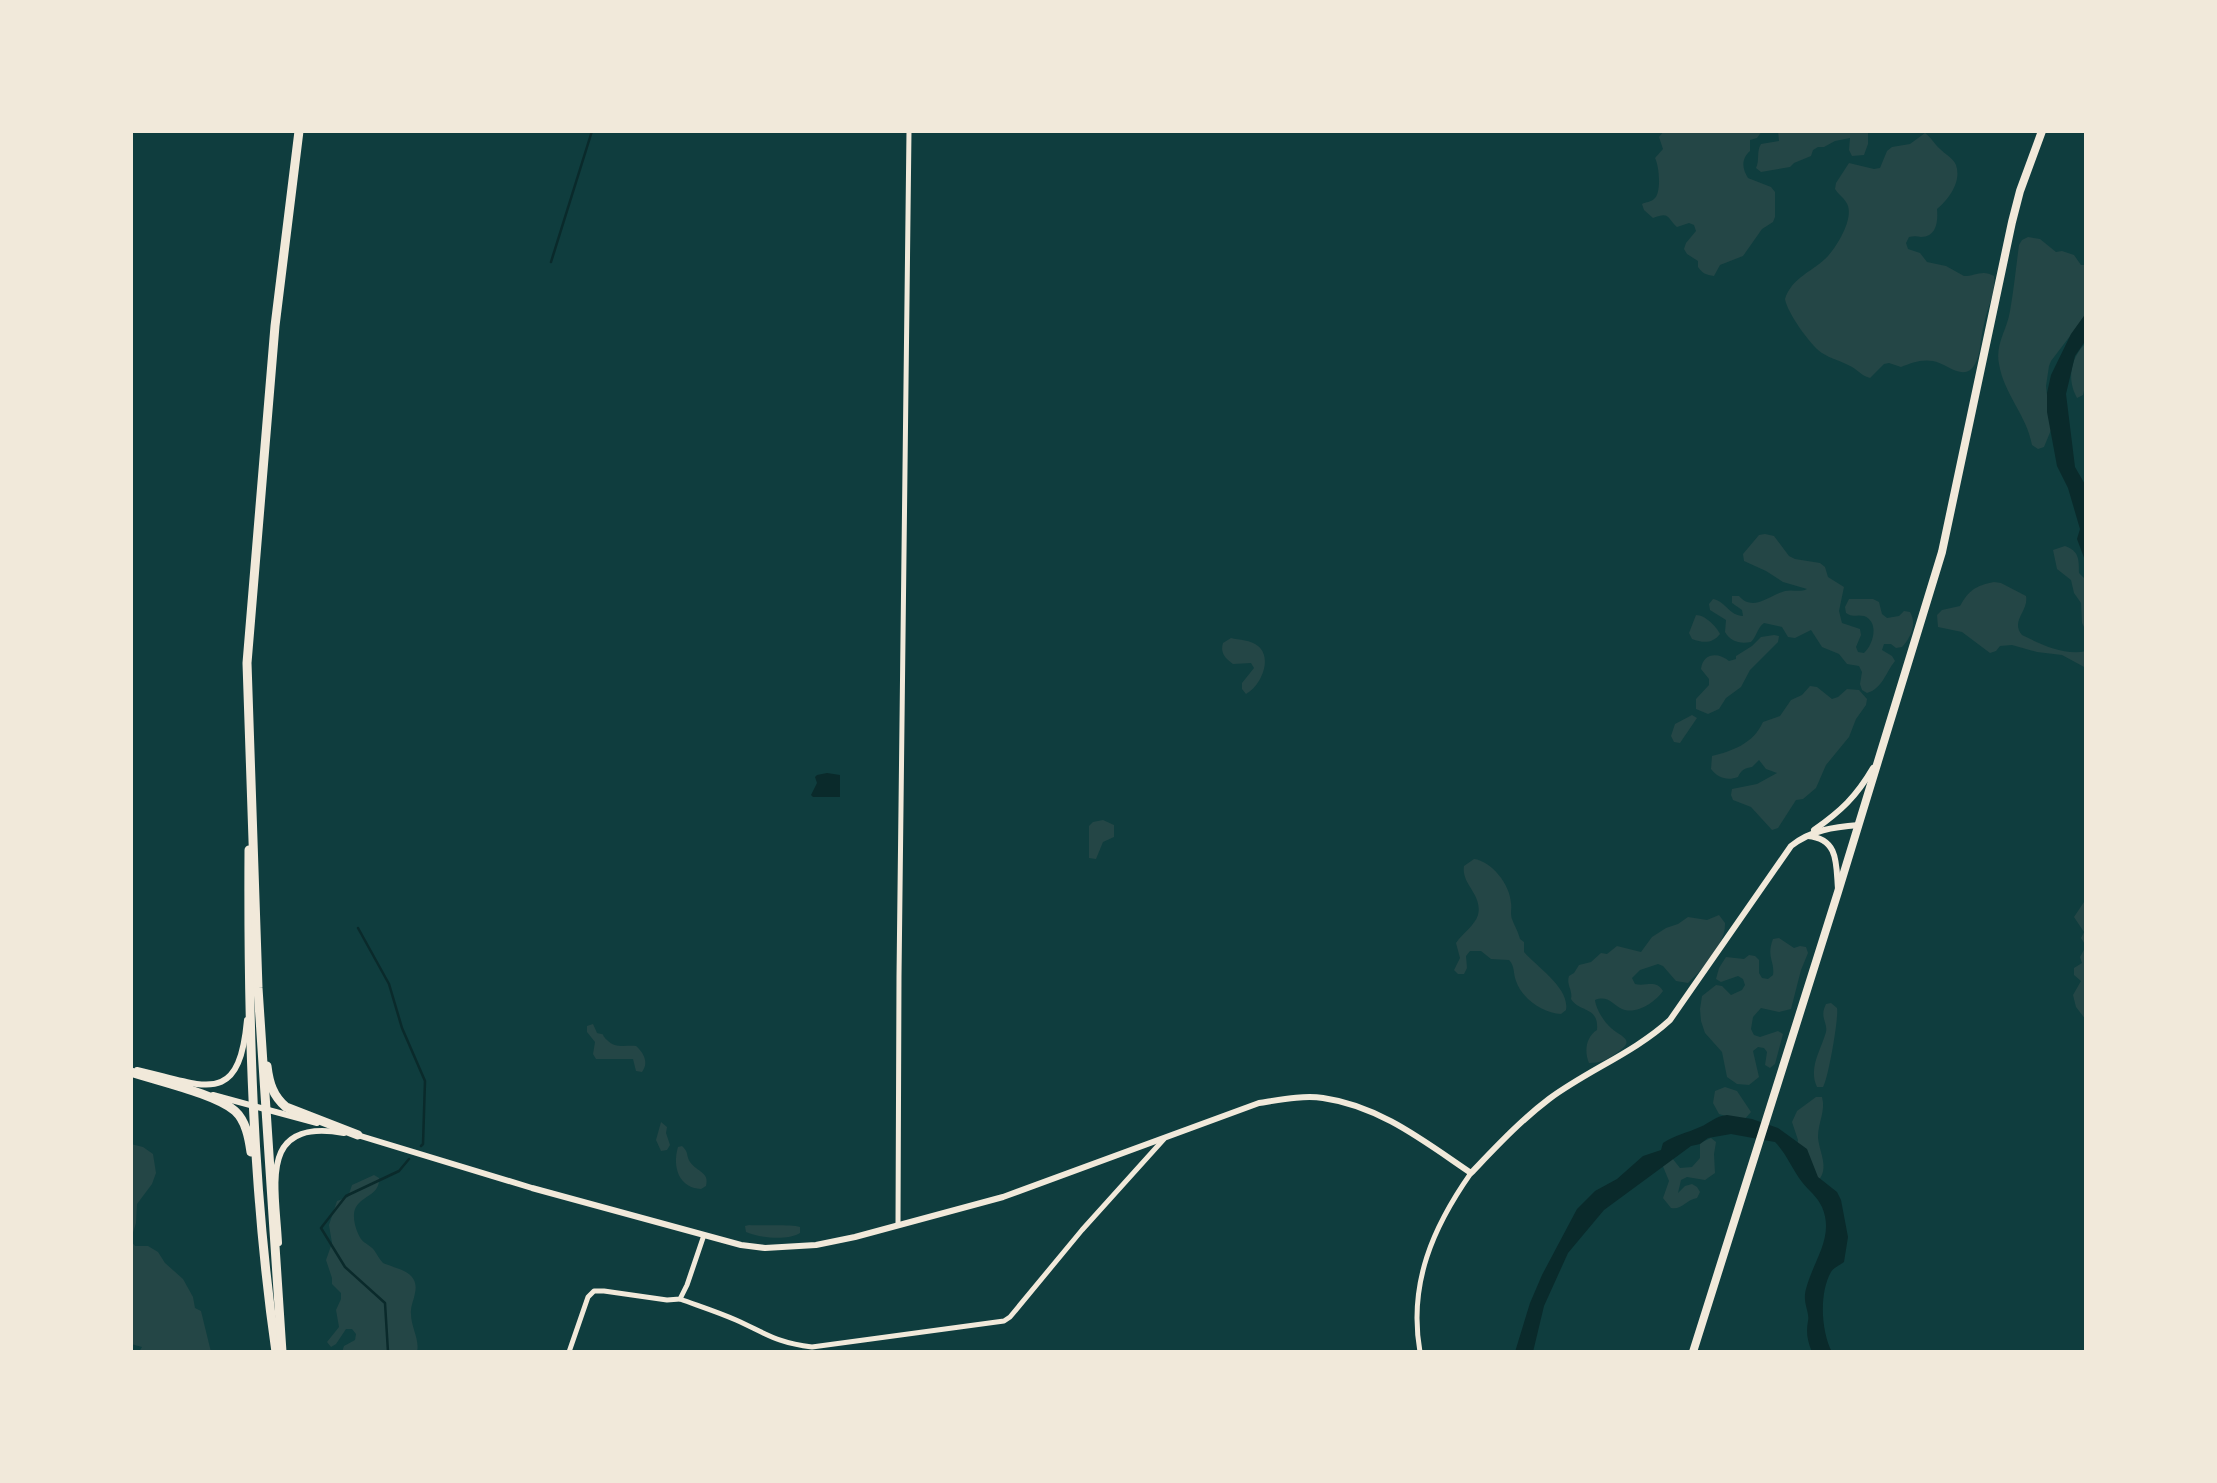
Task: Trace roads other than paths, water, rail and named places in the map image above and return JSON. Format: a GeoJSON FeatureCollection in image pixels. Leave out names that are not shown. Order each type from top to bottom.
{"type":"FeatureCollection","features":[{"type":"Feature","properties":{"kind":"highway"},"geometry":{"type":"LineString","coordinates":[[276,1312],[252,1106],[253,906],[247,663],[275,326],[299,131]]}},
{"type":"Feature","properties":{"kind":"highway"},"geometry":{"type":"LineString","coordinates":[[253,906],[279,1352]]}},
{"type":"Feature","properties":{"kind":"highway"},"geometry":{"type":"LineString","coordinates":[[253,906],[263,985],[267,1069],[272,1090],[286,1107],[358,1135]]}},
{"type":"Feature","properties":{"kind":"highway"},"geometry":{"type":"LineString","coordinates":[[131,1071],[209,1098],[236,1112],[240,1118],[250,1143],[276,1312]]}},
{"type":"Feature","properties":{"kind":"main road"},"geometry":{"type":"LineString","coordinates":[[1693,1352],[1942,552],[2012,222],[2042,131]]}},
{"type":"Feature","properties":{"kind":"street"},"geometry":{"type":"LineString","coordinates":[[898,1225],[909,131]]}},
{"type":"Feature","properties":{"kind":"street"},"geometry":{"type":"LineString","coordinates":[[1420,1352],[1417,1304],[1424,1263],[1441,1220],[1471,1173],[1514,1129],[1549,1099],[1645,1041],[1670,1020],[1782,856],[1791,846],[1849,804],[1859,793],[1880,758]]}},
{"type":"Feature","properties":{"kind":"street"},"geometry":{"type":"LineString","coordinates":[[1806,836],[1823,830],[1859,825]]}},
{"type":"Feature","properties":{"kind":"street"},"geometry":{"type":"LineString","coordinates":[[1806,836],[1828,842],[1833,850],[1838,892]]}},
{"type":"Feature","properties":{"kind":"street"},"geometry":{"type":"LineString","coordinates":[[131,1071],[213,1085],[222,1083],[236,1071],[244,1049],[253,906]]}},
{"type":"Feature","properties":{"kind":"street"},"geometry":{"type":"LineString","coordinates":[[131,1071],[358,1135],[532,1188],[753,1246],[791,1247],[856,1237],[1003,1197],[1259,1102],[1321,1098],[1374,1112],[1471,1173]]}},
{"type":"Feature","properties":{"kind":"street"},"geometry":{"type":"LineString","coordinates":[[276,1312],[276,1165],[280,1151],[291,1138],[314,1129],[358,1135]]}},
{"type":"Feature","properties":{"kind":"street"},"geometry":{"type":"LineString","coordinates":[[569,1352],[588,1297],[594,1291],[667,1300],[680,1299],[739,1322],[769,1338],[790,1345],[812,1347],[1004,1321],[1165,1138]]}},
{"type":"Feature","properties":{"kind":"street"},"geometry":{"type":"LineString","coordinates":[[680,1299],[704,1235]]}},
{"type":"Feature","properties":{"kind":"waterway"},"geometry":{"type":"LineString","coordinates":[[551,262],[592,131]]}},
{"type":"Feature","properties":{"kind":"waterway"},"geometry":{"type":"LineString","coordinates":[[358,928],[389,984],[402,1028],[425,1081],[421,1146]]}},
{"type":"Feature","properties":{"kind":"waterway"},"geometry":{"type":"LineString","coordinates":[[388,1352],[385,1303],[345,1267],[321,1228],[346,1196],[399,1171],[409,1159]]}}]}
